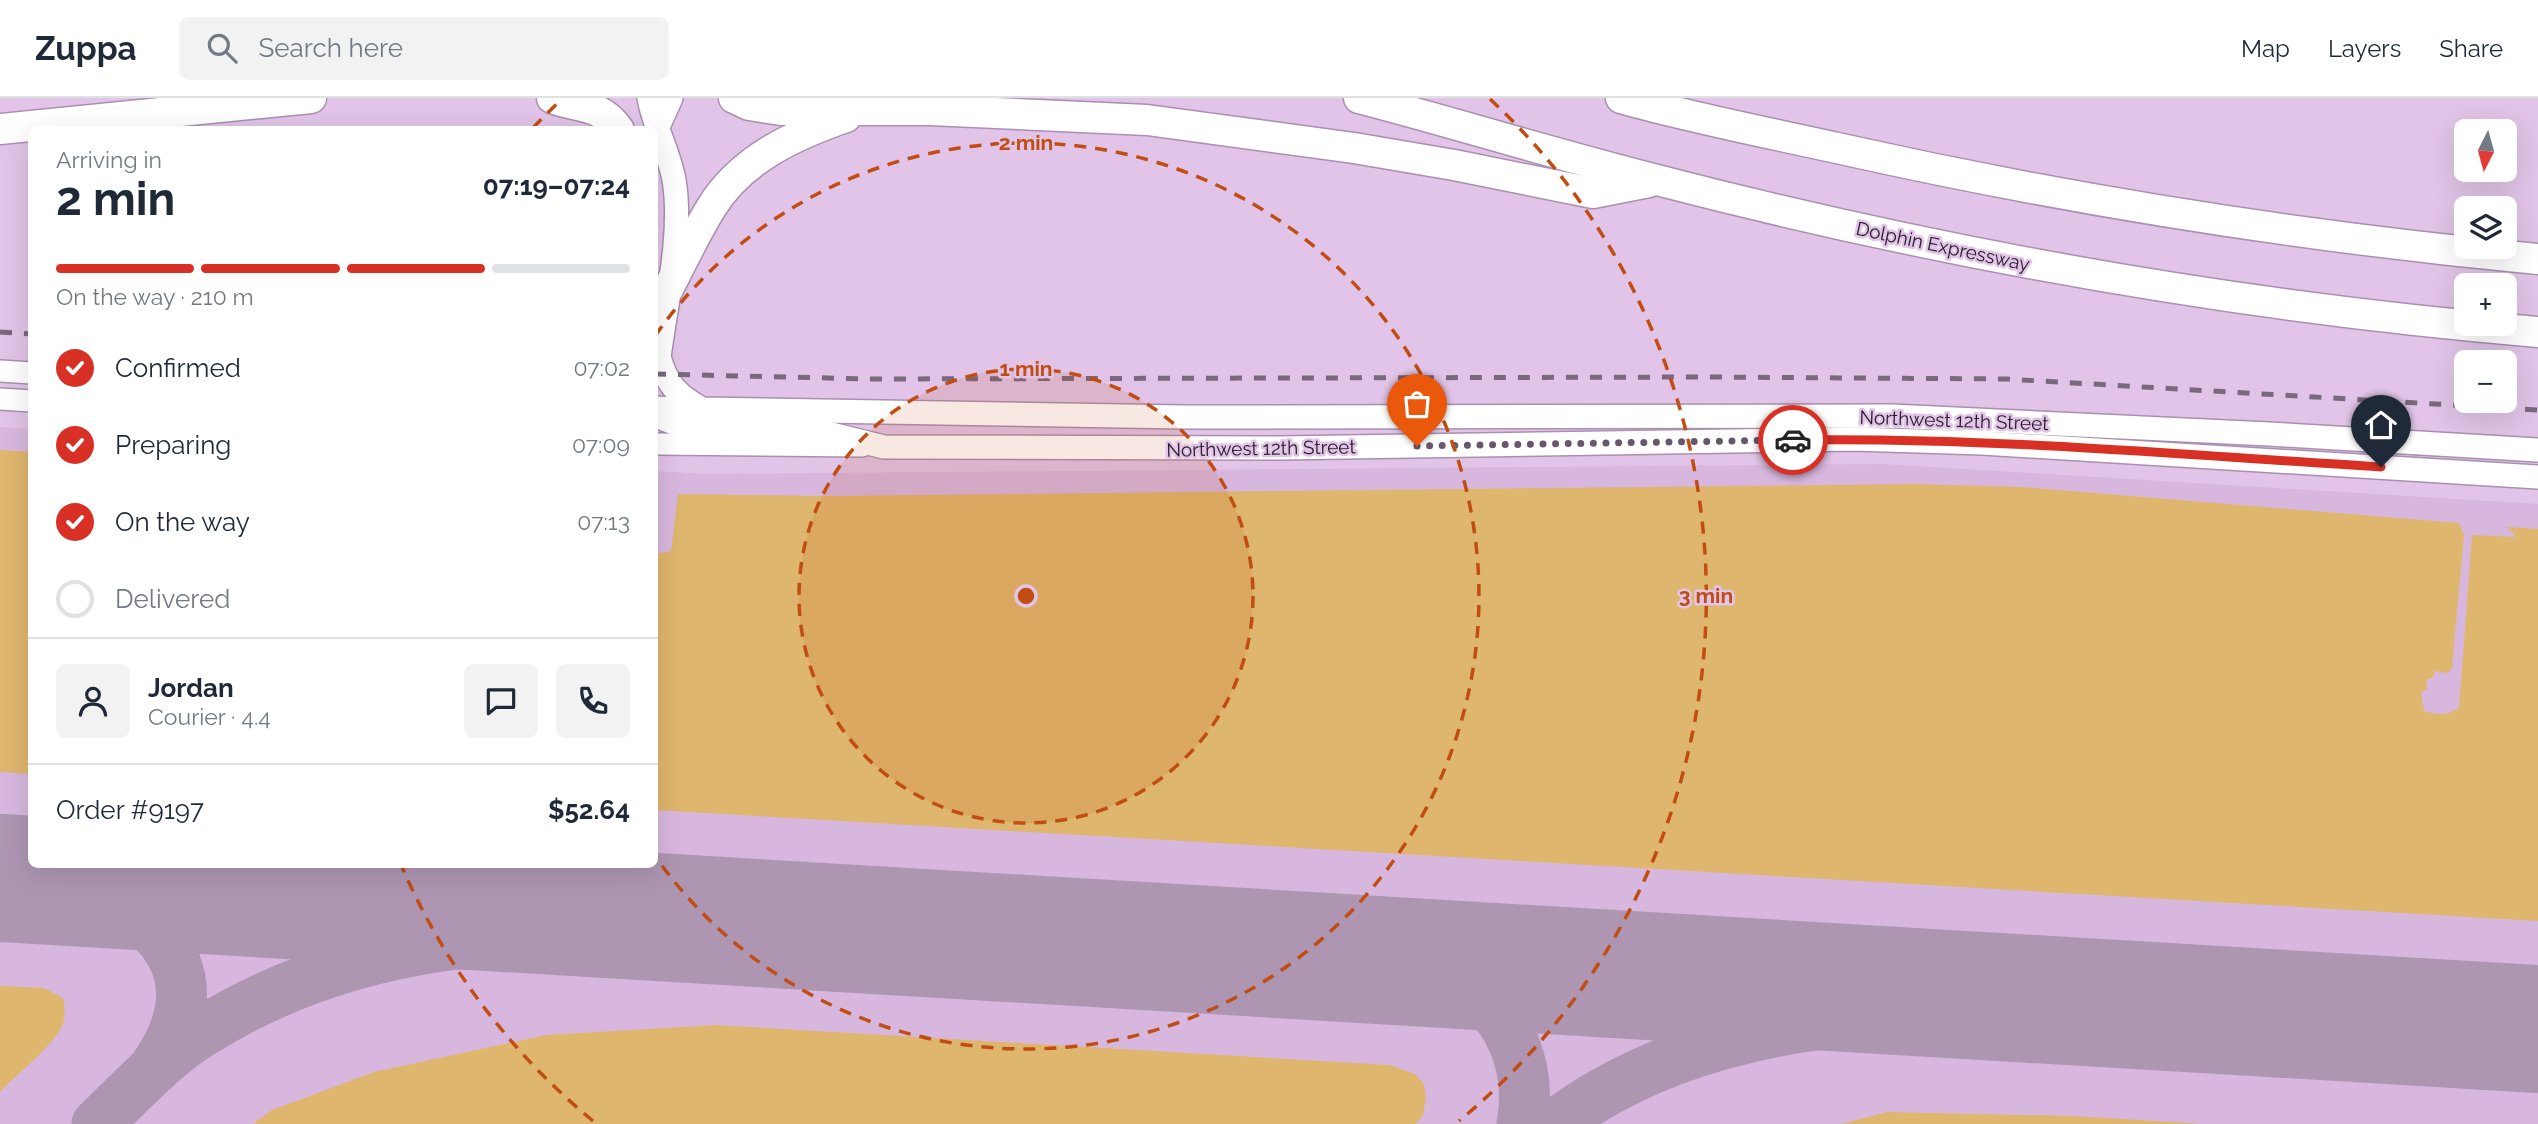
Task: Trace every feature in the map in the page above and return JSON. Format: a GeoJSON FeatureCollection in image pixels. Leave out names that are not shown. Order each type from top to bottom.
{"type":"FeatureCollection","features":[{"type":"Feature","properties":{"kind":"highway"},"geometry":{"type":"LineString","coordinates":[[30,126],[311,98]]}},
{"type":"Feature","properties":{"kind":"highway"},"geometry":{"type":"LineString","coordinates":[[552,98],[561,102],[583,104],[600,111],[617,126]]}},
{"type":"Feature","properties":{"kind":"highway"},"geometry":{"type":"LineString","coordinates":[[734,98],[749,105],[781,110],[869,109],[1020,113],[1147,120],[1454,164],[1593,193],[1657,180]]}},
{"type":"Feature","properties":{"kind":"highway","name":"Dolphin Expressway"},"geometry":{"type":"LineString","coordinates":[[1359,98],[1657,180],[1873,232],[2083,274],[2295,307],[2435,324],[2538,332]]}},
{"type":"Feature","properties":{"kind":"highway"},"geometry":{"type":"LineString","coordinates":[[1621,98],[1676,113],[1963,176],[2133,208],[2320,235],[2538,259]]}},
{"type":"Feature","properties":{"kind":"highway"},"geometry":{"type":"LineString","coordinates":[[1708,98],[1835,147]]}},
{"type":"Feature","properties":{"kind":"highway"},"geometry":{"type":"LineString","coordinates":[[668,289],[711,208],[727,185],[744,169],[792,138],[869,109]]}},
{"type":"Feature","properties":{"kind":"highway"},"geometry":{"type":"LineString","coordinates":[[0,129],[28,126]]}},
{"type":"Feature","properties":{"kind":"main road"},"geometry":{"type":"LineString","coordinates":[[649,98],[655,126]]}},
{"type":"Feature","properties":{"kind":"main road"},"geometry":{"type":"LineString","coordinates":[[658,128],[671,98]]}},
{"type":"Feature","properties":{"kind":"main road"},"geometry":{"type":"LineString","coordinates":[[658,138],[671,170],[676,196],[676,218],[658,358]]}},
{"type":"Feature","properties":{"kind":"main road"},"geometry":{"type":"LineString","coordinates":[[658,367],[682,397],[702,409]]}},
{"type":"Feature","properties":{"kind":"main road","name":"Northwest 12th Street"},"geometry":{"type":"LineString","coordinates":[[702,409],[1185,417],[1892,416],[2269,433],[2538,450]]}},
{"type":"Feature","properties":{"kind":"main road"},"geometry":{"type":"LineString","coordinates":[[658,417],[695,430],[823,432],[884,447]]}},
{"type":"Feature","properties":{"kind":"main road","name":"Northwest 12th Street"},"geometry":{"type":"LineString","coordinates":[[884,447],[1281,448],[1854,439],[1996,444],[2538,477]]}},
{"type":"Feature","properties":{"kind":"street"},"geometry":{"type":"LineString","coordinates":[[0,371],[28,373]]}},
{"type":"Feature","properties":{"kind":"street"},"geometry":{"type":"LineString","coordinates":[[0,399],[28,401]]}},
{"type":"Feature","properties":{"kind":"street","name":"Northwest 12th Street"},"geometry":{"type":"LineString","coordinates":[[658,407],[702,409]]}},
{"type":"Feature","properties":{"kind":"street","name":"Northwest 12th Street"},"geometry":{"type":"LineString","coordinates":[[658,444],[884,447]]}},
{"type":"Feature","properties":{"kind":"shaded area"},"geometry":{"type":"Polygon","coordinates":[[[0,427],[28,429],[28,868],[658,868],[658,471],[709,474],[1883,464],[2538,504],[2538,1124],[0,1124],[0,427]]]}},
{"type":"Feature","properties":{"kind":"shaded area"},"geometry":{"type":"Polygon","coordinates":[[[0,450],[28,452],[28,774],[0,772],[0,450]]]}},
{"type":"Feature","properties":{"kind":"shaded area"},"geometry":{"type":"Polygon","coordinates":[[[1914,484],[2022,487],[2459,523],[2464,535],[2452,668],[2448,673],[2434,671],[2434,677],[2427,679],[2427,689],[2421,692],[2424,711],[2438,714],[2446,714],[2459,708],[2472,535],[2516,537],[2507,527],[2538,529],[2538,921],[658,810],[658,553],[671,551],[678,494],[828,496],[1914,484]]]}},
{"type":"Feature","properties":{"kind":"shaded area"},"geometry":{"type":"Polygon","coordinates":[[[0,986],[44,988],[63,998],[65,1012],[62,1026],[51,1042],[0,1092],[0,986]]]}},
{"type":"Feature","properties":{"kind":"shaded area"},"geometry":{"type":"Polygon","coordinates":[[[716,1025],[1389,1065],[1415,1074],[1424,1084],[1426,1098],[1423,1116],[1415,1124],[253,1124],[272,1110],[374,1072],[546,1035],[716,1025]]]}},
{"type":"Feature","properties":{"kind":"shaded area"},"geometry":{"type":"Polygon","coordinates":[[[1887,1112],[2073,1116],[2205,1124],[1841,1124],[1887,1112]]]}},
{"type":"Feature","properties":{"kind":"taxiway"},"geometry":{"type":"LineString","coordinates":[[0,893],[310,896]]}},
{"type":"Feature","properties":{"kind":"taxiway"},"geometry":{"type":"LineString","coordinates":[[94,894],[122,907],[145,923],[163,942],[175,963],[181,985],[180,1010],[172,1037],[156,1065]]}},
{"type":"Feature","properties":{"kind":"taxiway"},"geometry":{"type":"LineString","coordinates":[[97,1124],[159,1064],[200,1033],[259,1001],[318,976],[378,958],[439,946],[565,935],[944,935]]}},
{"type":"Feature","properties":{"kind":"taxiway"},"geometry":{"type":"LineString","coordinates":[[1399,962],[1454,979],[1478,995],[1493,1010],[1505,1026],[1520,1063],[1524,1083],[1522,1124]]}},
{"type":"Feature","properties":{"kind":"taxiway"},"geometry":{"type":"LineString","coordinates":[[1556,1124],[1615,1086],[1677,1058],[1743,1039],[1811,1026],[1881,1018],[1950,1015],[2295,1016]]}},
{"type":"Feature","properties":{"kind":"taxiway"},"geometry":{"type":"LineString","coordinates":[[2530,1029],[2538,1029]]}},
{"type":"Feature","properties":{"kind":"runway"},"geometry":{"type":"LineString","coordinates":[[0,878],[2538,1029]]}},
{"type":"Feature","properties":{"kind":"railway"},"geometry":{"type":"LineString","coordinates":[[0,332],[28,334]]}},
{"type":"Feature","properties":{"kind":"railway"},"geometry":{"type":"LineString","coordinates":[[658,374],[872,379],[2006,379],[2538,410]]}},
{"type":"Feature","properties":{"kind":"way so far"},"geometry":{"type":"LineString","coordinates":[[1417,446],[1793,440]]}},
{"type":"Feature","properties":{"kind":"route"},"geometry":{"type":"LineString","coordinates":[[1793,440],[1982,443],[2381,467]]}}]}
